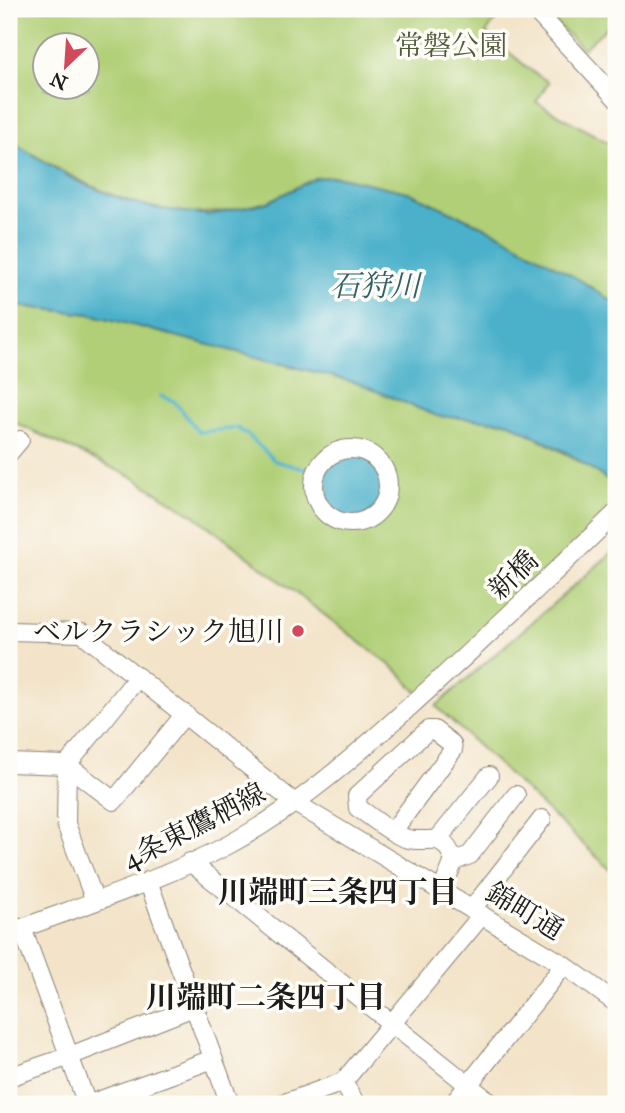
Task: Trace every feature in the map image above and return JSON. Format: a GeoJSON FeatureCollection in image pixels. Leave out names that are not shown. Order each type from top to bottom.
{"type":"FeatureCollection","features":[{"type":"Feature","properties":{"kind":"street"},"geometry":{"type":"LineString","coordinates":[[534,9],[616,98]]}},
{"type":"Feature","properties":{"kind":"street"},"geometry":{"type":"LineString","coordinates":[[357,450],[369,454],[379,462],[386,474],[388,486],[383,504],[374,515],[364,520],[349,523],[338,521],[325,512],[315,496],[315,477],[320,464],[339,451],[357,450]]}},
{"type":"Feature","properties":{"kind":"street","name":"新橋"},"geometry":{"type":"LineString","coordinates":[[445,676],[616,513]]}},
{"type":"Feature","properties":{"kind":"street","name":"錦町通"},"geometry":{"type":"LineString","coordinates":[[9,631],[82,633],[295,803],[565,965],[616,1003]]}},
{"type":"Feature","properties":{"kind":"street","name":"4条東鷹栖線"},"geometry":{"type":"LineString","coordinates":[[15,930],[148,881],[230,844],[295,803],[368,744],[445,676]]}},
{"type":"Feature","properties":{"kind":"street"},"geometry":{"type":"LineString","coordinates":[[95,901],[66,824],[67,765],[138,677]]}},
{"type":"Feature","properties":{"kind":"street"},"geometry":{"type":"LineString","coordinates":[[9,763],[67,765],[114,801],[185,714]]}},
{"type":"Feature","properties":{"kind":"street"},"geometry":{"type":"LineString","coordinates":[[393,831],[453,750],[452,744],[434,730],[428,730],[357,796],[358,808],[405,839],[438,839],[450,851],[454,861],[442,890]]}},
{"type":"Feature","properties":{"kind":"street"},"geometry":{"type":"LineString","coordinates":[[438,839],[489,776]]}},
{"type":"Feature","properties":{"kind":"street"},"geometry":{"type":"LineString","coordinates":[[454,861],[470,855],[516,795]]}},
{"type":"Feature","properties":{"kind":"street"},"geometry":{"type":"LineString","coordinates":[[282,1104],[342,1082],[392,1024],[477,912],[542,819]]}},
{"type":"Feature","properties":{"kind":"street"},"geometry":{"type":"LineString","coordinates":[[190,862],[492,1104]]}},
{"type":"Feature","properties":{"kind":"street"},"geometry":{"type":"LineString","coordinates":[[148,881],[230,1104]]}},
{"type":"Feature","properties":{"kind":"street"},"geometry":{"type":"LineString","coordinates":[[15,930],[88,1104],[214,1059]]}},
{"type":"Feature","properties":{"kind":"street"},"geometry":{"type":"LineString","coordinates":[[453,1104],[565,965]]}},
{"type":"Feature","properties":{"kind":"street"},"geometry":{"type":"LineString","coordinates":[[9,1077],[194,1007]]}},
{"type":"Feature","properties":{"kind":"street"},"geometry":{"type":"LineString","coordinates":[[342,1082],[356,1104]]}},
{"type":"Feature","properties":{"kind":"green space"},"geometry":{"type":"Polygon","coordinates":[[[9,9],[503,9],[486,33],[534,73],[549,82],[536,102],[616,147],[616,304],[580,280],[315,178],[267,202],[231,211],[197,213],[164,210],[132,202],[70,175],[9,140],[9,9]]]}},
{"type":"Feature","properties":{"kind":"green space","name":"常磐公園"},"geometry":{"type":"Polygon","coordinates":[[[541,9],[616,9],[616,19],[583,49],[541,9]]]}},
{"type":"Feature","properties":{"kind":"green space"},"geometry":{"type":"Polygon","coordinates":[[[9,305],[90,314],[357,383],[437,416],[508,422],[616,482],[616,513],[421,697],[399,672],[195,516],[132,477],[9,420],[9,305]]]}},
{"type":"Feature","properties":{"kind":"green space"},"geometry":{"type":"Polygon","coordinates":[[[616,549],[616,875],[436,706],[616,549]]]}},
{"type":"Feature","properties":{"kind":"water","name":"石狩川"},"geometry":{"type":"Polygon","coordinates":[[[9,140],[75,180],[121,199],[154,208],[209,215],[268,202],[315,178],[336,176],[408,192],[502,235],[616,304],[616,486],[568,453],[508,422],[437,416],[357,383],[90,314],[9,305],[9,140]]]}},
{"type":"Feature","properties":{"kind":"water"},"geometry":{"type":"Polygon","coordinates":[[[350,453],[363,455],[373,463],[381,473],[381,499],[373,509],[363,517],[350,519],[337,517],[327,509],[319,499],[317,486],[319,473],[327,463],[337,455],[350,453]]]}},
{"type":"Feature","properties":{"kind":"waterway"},"geometry":{"type":"LineString","coordinates":[[161,396],[174,401],[199,432],[237,428],[275,461],[312,471]]}},
{"type":"Feature","properties":{"kind":"place","name":"ベルクラシック旭川"},"geometry":{"type":"Point","coordinates":[298,631]}},
{"type":"Feature","properties":{"kind":"district","name":"川端町三条四丁目"},"geometry":{"type":"Point","coordinates":[338,892]}},
{"type":"Feature","properties":{"kind":"district","name":"川端町二条四丁目"},"geometry":{"type":"Point","coordinates":[266,997]}}]}
